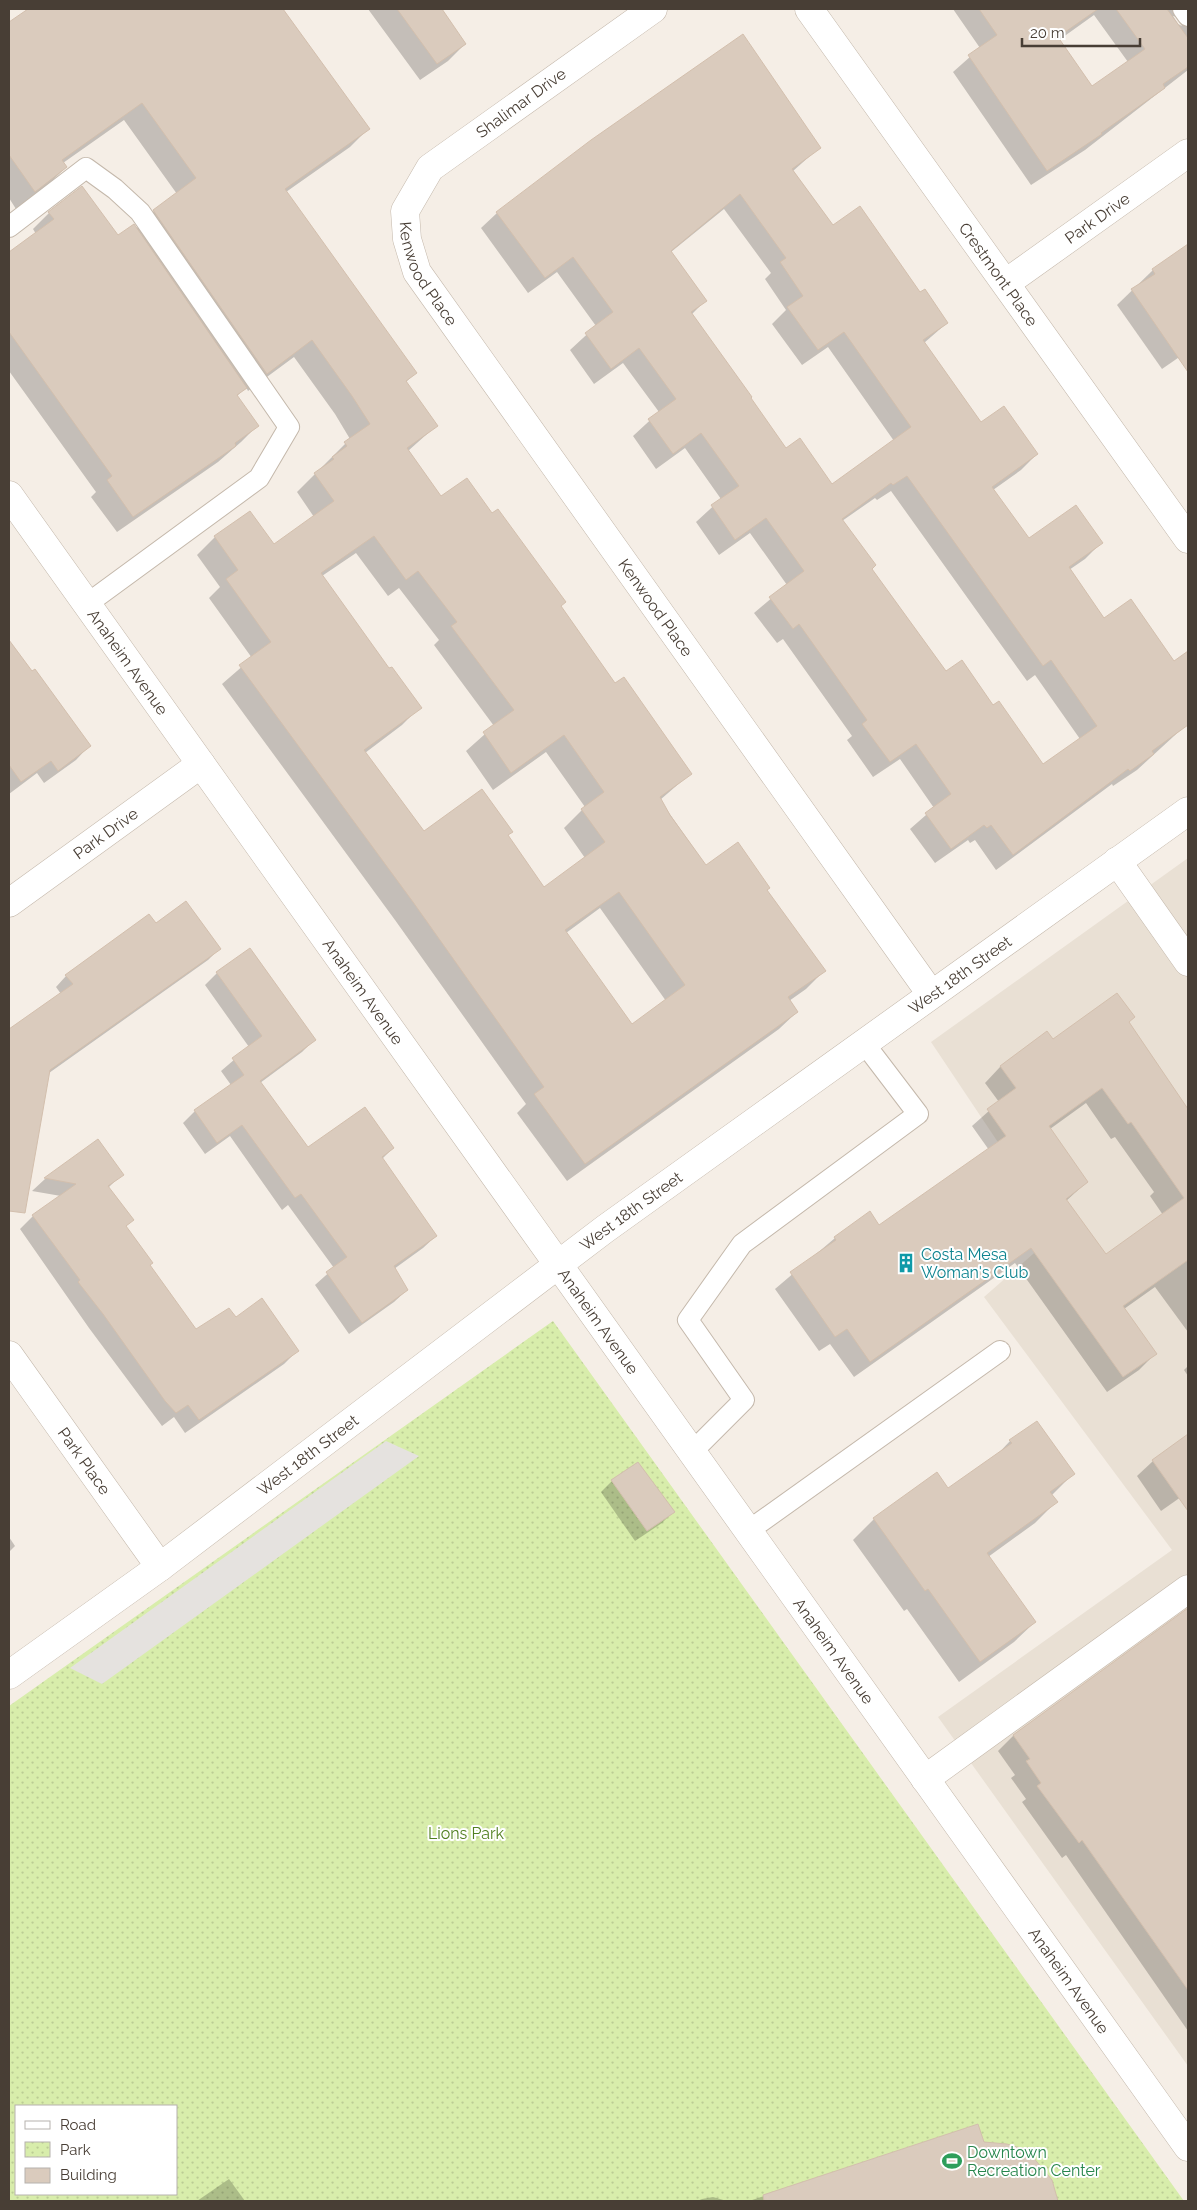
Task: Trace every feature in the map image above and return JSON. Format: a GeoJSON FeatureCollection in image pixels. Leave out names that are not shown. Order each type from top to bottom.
{"type":"FeatureCollection","features":[{"type":"Feature","properties":{"kind":"street","name":"Shalimar Drive"},"geometry":{"type":"LineString","coordinates":[[405,210],[430,168],[652,9]]}},
{"type":"Feature","properties":{"kind":"street","name":"Crestmont Place"},"geometry":{"type":"LineString","coordinates":[[809,9],[1188,539]]}},
{"type":"Feature","properties":{"kind":"street","name":"Park Drive"},"geometry":{"type":"LineString","coordinates":[[1006,283],[1188,153]]}},
{"type":"Feature","properties":{"kind":"street","name":"Kenwood Place"},"geometry":{"type":"LineString","coordinates":[[405,210],[407,240],[417,272],[931,994]]}},
{"type":"Feature","properties":{"kind":"street","name":"Anaheim Avenue"},"geometry":{"type":"LineString","coordinates":[[9,495],[1188,2147]]}},
{"type":"Feature","properties":{"kind":"street","name":"Park Drive"},"geometry":{"type":"LineString","coordinates":[[9,904],[201,764]]}},
{"type":"Feature","properties":{"kind":"street","name":"West 18th Street"},"geometry":{"type":"LineString","coordinates":[[9,1675],[160,1567],[558,1264],[1188,811]]}},
{"type":"Feature","properties":{"kind":"street"},"geometry":{"type":"LineString","coordinates":[[1117,861],[1188,962]]}},
{"type":"Feature","properties":{"kind":"street","name":"Park Place"},"geometry":{"type":"LineString","coordinates":[[9,1355],[160,1567]]}},
{"type":"Feature","properties":{"kind":"street"},"geometry":{"type":"LineString","coordinates":[[925,1779],[1188,1589]]}},
{"type":"Feature","properties":{"kind":"lane"},"geometry":{"type":"LineString","coordinates":[[1183,9],[1188,16]]}},
{"type":"Feature","properties":{"kind":"lane"},"geometry":{"type":"LineString","coordinates":[[9,227],[86,168],[115,189],[140,212],[289,428],[259,478],[87,604]]}},
{"type":"Feature","properties":{"kind":"lane"},"geometry":{"type":"LineString","coordinates":[[692,1452],[744,1400],[688,1320],[742,1244],[918,1114],[864,1043]]}},
{"type":"Feature","properties":{"kind":"lane"},"geometry":{"type":"LineString","coordinates":[[748,1531],[1000,1351]]}},
{"type":"Feature","properties":{"kind":"shaded area"},"geometry":{"type":"Polygon","coordinates":[[[1188,858],[1188,2066],[938,1717],[1172,1550],[984,1297],[1058,1232],[931,1042],[1188,858]]]}},
{"type":"Feature","properties":{"kind":"shaded area"},"geometry":{"type":"Polygon","coordinates":[[[386,1441],[419,1456],[102,1684],[70,1668],[386,1441]]]}},
{"type":"Feature","properties":{"kind":"green space","name":"Lions Park"},"geometry":{"type":"Polygon","coordinates":[[[553,1321],[1184,2201],[9,2201],[9,1706],[553,1321]]]}},
{"type":"Feature","properties":{"kind":"building"},"geometry":{"type":"Polygon","coordinates":[[[28,9],[283,9],[370,129],[285,189],[417,373],[406,381],[438,426],[407,448],[441,496],[467,478],[492,513],[498,509],[566,602],[561,606],[615,683],[624,677],[692,774],[660,797],[670,815],[706,865],[738,842],[770,888],[767,890],[826,971],[788,997],[798,1012],[585,1164],[534,1094],[544,1087],[413,902],[239,665],[271,642],[226,579],[238,570],[214,536],[250,511],[274,544],[334,501],[314,473],[334,459],[332,457],[347,446],[344,442],[370,424],[312,340],[267,374],[153,210],[196,178],[142,103],[62,160],[67,167],[35,192],[9,155],[9,22],[28,9]],[[374,536],[321,573],[389,668],[392,667],[422,708],[364,750],[424,831],[482,789],[513,832],[508,835],[544,887],[605,842],[581,809],[604,792],[564,735],[511,773],[483,732],[514,710],[451,626],[457,622],[418,571],[406,580],[374,536]],[[619,892],[565,930],[632,1024],[685,985],[619,892]]]}},
{"type":"Feature","properties":{"kind":"building"},"geometry":{"type":"Polygon","coordinates":[[[397,9],[442,9],[466,44],[437,64],[397,9]]]}},
{"type":"Feature","properties":{"kind":"building"},"geometry":{"type":"Polygon","coordinates":[[[979,9],[1098,9],[1058,37],[1092,86],[1145,49],[1116,9],[1167,9],[1188,38],[1188,67],[1163,84],[1165,88],[1047,171],[968,55],[997,35],[979,9]]]}},
{"type":"Feature","properties":{"kind":"building"},"geometry":{"type":"Polygon","coordinates":[[[743,34],[821,148],[792,169],[833,225],[860,206],[920,292],[925,289],[948,323],[923,340],[981,422],[1004,406],[1038,454],[992,487],[1029,538],[1076,505],[1103,543],[1069,567],[1104,618],[1131,599],[1174,661],[1188,651],[1188,725],[1152,751],[1154,754],[1130,771],[1128,769],[1013,855],[991,825],[987,828],[984,825],[951,849],[925,813],[951,794],[916,744],[890,762],[862,724],[867,720],[799,624],[793,629],[769,597],[804,571],[766,518],[735,540],[711,505],[739,486],[701,433],[673,454],[648,419],[676,399],[639,348],[611,369],[585,333],[613,312],[573,257],[545,278],[496,212],[591,140],[743,34]],[[740,194],[671,251],[707,301],[691,312],[786,448],[800,438],[832,484],[911,427],[844,332],[818,350],[787,307],[803,296],[780,262],[786,258],[740,194]],[[907,476],[893,485],[891,483],[842,519],[876,565],[872,569],[946,671],[962,660],[993,705],[999,701],[1043,764],[1097,726],[1051,660],[1043,666],[907,476]]]}},
{"type":"Feature","properties":{"kind":"building"},"geometry":{"type":"Polygon","coordinates":[[[82,186],[118,235],[134,224],[247,388],[237,395],[259,426],[235,443],[236,446],[133,517],[107,480],[112,476],[9,332],[9,252],[54,219],[48,212],[82,186]]]}},
{"type":"Feature","properties":{"kind":"building"},"geometry":{"type":"Polygon","coordinates":[[[1188,244],[1188,372],[1131,289],[1155,274],[1152,269],[1188,244]]]}},
{"type":"Feature","properties":{"kind":"building"},"geometry":{"type":"Polygon","coordinates":[[[9,640],[32,671],[35,669],[91,746],[58,771],[51,761],[21,782],[9,765],[9,640]]]}},
{"type":"Feature","properties":{"kind":"building"},"geometry":{"type":"Polygon","coordinates":[[[186,901],[221,949],[50,1070],[25,1213],[9,1211],[9,1029],[73,984],[65,975],[149,914],[156,923],[186,901]]]}},
{"type":"Feature","properties":{"kind":"building"},"geometry":{"type":"Polygon","coordinates":[[[250,948],[316,1040],[260,1081],[308,1147],[365,1107],[394,1148],[382,1157],[437,1236],[394,1266],[408,1290],[362,1323],[326,1272],[347,1257],[301,1194],[295,1198],[242,1125],[217,1143],[194,1110],[244,1075],[232,1058],[262,1036],[216,972],[250,948]]]}},
{"type":"Feature","properties":{"kind":"building"},"geometry":{"type":"Polygon","coordinates":[[[1117,993],[1135,1017],[1129,1022],[1188,1109],[1188,1260],[1123,1306],[1157,1354],[1123,1377],[1031,1248],[870,1362],[847,1329],[835,1337],[790,1272],[836,1240],[834,1237],[870,1211],[879,1225],[1006,1136],[987,1109],[1016,1088],[1000,1066],[1047,1031],[1053,1039],[1117,993]],[[1102,1088],[1049,1126],[1088,1182],[1066,1199],[1106,1254],[1184,1198],[1131,1122],[1128,1124],[1102,1088]]]}},
{"type":"Feature","properties":{"kind":"building"},"geometry":{"type":"Polygon","coordinates":[[[98,1139],[124,1175],[108,1186],[134,1220],[126,1226],[153,1263],[150,1265],[196,1329],[229,1308],[236,1317],[262,1298],[299,1351],[199,1420],[188,1405],[176,1413],[165,1401],[78,1282],[80,1280],[32,1215],[76,1184],[44,1178],[98,1139]]]}},
{"type":"Feature","properties":{"kind":"building"},"geometry":{"type":"Polygon","coordinates":[[[1037,1421],[1075,1474],[1050,1492],[1058,1502],[987,1553],[1036,1622],[980,1662],[928,1589],[925,1591],[873,1518],[937,1472],[948,1488],[1012,1443],[1009,1440],[1037,1421]]]}},
{"type":"Feature","properties":{"kind":"building"},"geometry":{"type":"Polygon","coordinates":[[[1188,1434],[1188,1511],[1152,1460],[1188,1434]]]}},
{"type":"Feature","properties":{"kind":"building"},"geometry":{"type":"Polygon","coordinates":[[[638,1462],[675,1512],[647,1531],[611,1480],[638,1462]]]}},
{"type":"Feature","properties":{"kind":"building"},"geometry":{"type":"Polygon","coordinates":[[[1188,1608],[1188,1990],[1082,1840],[1079,1843],[1037,1786],[1041,1783],[1026,1761],[1030,1759],[1013,1735],[1188,1608]]]}},
{"type":"Feature","properties":{"kind":"building","name":"Downtown Recreation Center"},"geometry":{"type":"Polygon","coordinates":[[[978,2124],[984,2142],[1007,2144],[1020,2148],[1032,2156],[1052,2180],[1058,2201],[764,2201],[763,2195],[978,2124]]]}},
{"type":"Feature","properties":{"kind":"place","name":"Costa Mesa Woman's Club"},"geometry":{"type":"Point","coordinates":[906,1263]}},
{"type":"Feature","properties":{"kind":"place","name":"Downtown Recreation Center"},"geometry":{"type":"Point","coordinates":[952,2161]}}]}
